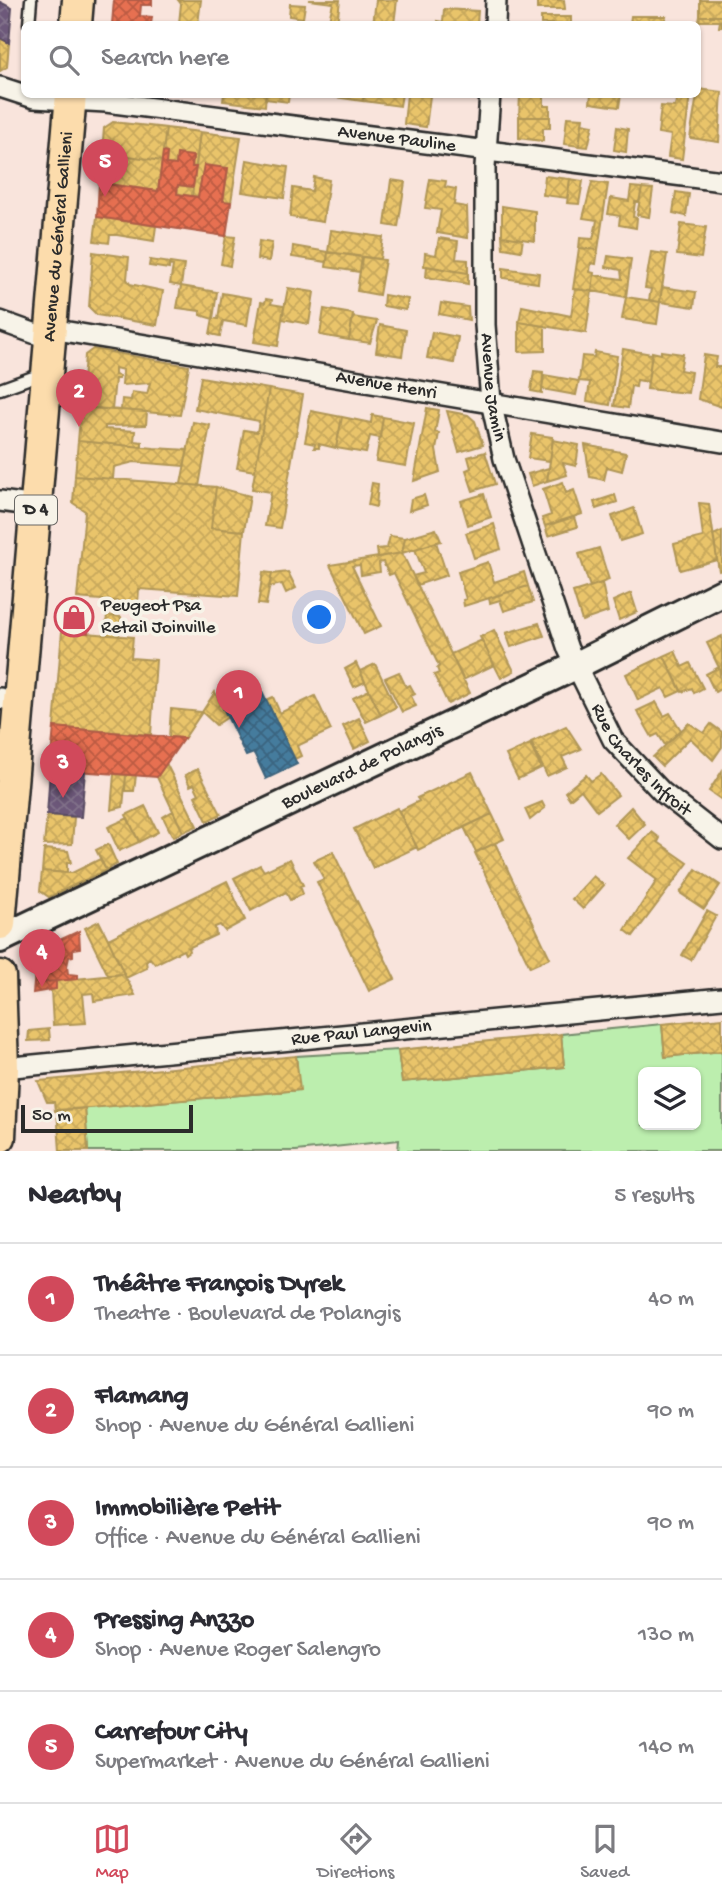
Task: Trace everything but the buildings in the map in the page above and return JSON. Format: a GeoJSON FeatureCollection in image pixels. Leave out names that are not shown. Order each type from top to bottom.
{"type":"FeatureCollection","features":[{"type":"Feature","properties":{"kind":"main road"},"geometry":{"type":"LineString","coordinates":[[76,21],[78,0]]}},
{"type":"Feature","properties":{"kind":"main road","name":"Avenue du Général Gallieni"},"geometry":{"type":"LineString","coordinates":[[0,924],[9,700],[36,506],[71,98]]}},
{"type":"Feature","properties":{"kind":"main road"},"geometry":{"type":"LineString","coordinates":[[0,976],[3,1068],[0,1137]]}},
{"type":"Feature","properties":{"kind":"street"},"geometry":{"type":"LineString","coordinates":[[495,21],[496,0]]}},
{"type":"Feature","properties":{"kind":"street","name":"Avenue Pauline"},"geometry":{"type":"LineString","coordinates":[[0,87],[21,93]]}},
{"type":"Feature","properties":{"kind":"street","name":"Avenue Pauline"},"geometry":{"type":"LineString","coordinates":[[79,98],[722,181]]}},
{"type":"Feature","properties":{"kind":"street","name":"Avenue Jamin"},"geometry":{"type":"LineString","coordinates":[[490,98],[486,151],[485,325],[491,402],[503,459],[575,666]]}},
{"type":"Feature","properties":{"kind":"street","name":"Avenue Henri"},"geometry":{"type":"LineString","coordinates":[[0,321],[50,334],[491,402],[722,442]]}},
{"type":"Feature","properties":{"kind":"street"},"geometry":{"type":"LineString","coordinates":[[0,501],[36,506]]}},
{"type":"Feature","properties":{"kind":"street","name":"Boulevard de Polangis"},"geometry":{"type":"LineString","coordinates":[[0,939],[575,666],[722,593]]}},
{"type":"Feature","properties":{"kind":"street","name":"Rue Charles Infroit"},"geometry":{"type":"LineString","coordinates":[[575,666],[613,740],[662,792],[722,839]]}},
{"type":"Feature","properties":{"kind":"street","name":"Rue Paul Langevin"},"geometry":{"type":"LineString","coordinates":[[3,1068],[722,998]]}},
{"type":"Feature","properties":{"kind":"lane"},"geometry":{"type":"LineString","coordinates":[[29,21],[31,0]]}},
{"type":"Feature","properties":{"kind":"lane"},"geometry":{"type":"LineString","coordinates":[[0,389],[47,372]]}},
{"type":"Feature","properties":{"kind":"green space"},"geometry":{"type":"Polygon","coordinates":[[[662,1024],[665,1057],[722,1051],[722,1151],[398,1151],[399,1140],[296,1151],[88,1151],[85,1108],[299,1090],[296,1056],[398,1050],[402,1082],[564,1067],[561,1034],[662,1024]]]}},
{"type":"Feature","properties":{"kind":"place","name":"Carrefour City"},"geometry":{"type":"Point","coordinates":[105,197]}},
{"type":"Feature","properties":{"kind":"place","name":"Flamang"},"geometry":{"type":"Point","coordinates":[79,427]}},
{"type":"Feature","properties":{"kind":"place","name":"Peugeot Psa Retail Joinville"},"geometry":{"type":"Point","coordinates":[74,617]}},
{"type":"Feature","properties":{"kind":"place","name":"Théâtre François Dyrek"},"geometry":{"type":"Point","coordinates":[239,728]}},
{"type":"Feature","properties":{"kind":"place","name":"Immobilière Petit"},"geometry":{"type":"Point","coordinates":[63,798]}},
{"type":"Feature","properties":{"kind":"place","name":"Pressing Anzzo"},"geometry":{"type":"Point","coordinates":[42,987]}}]}
